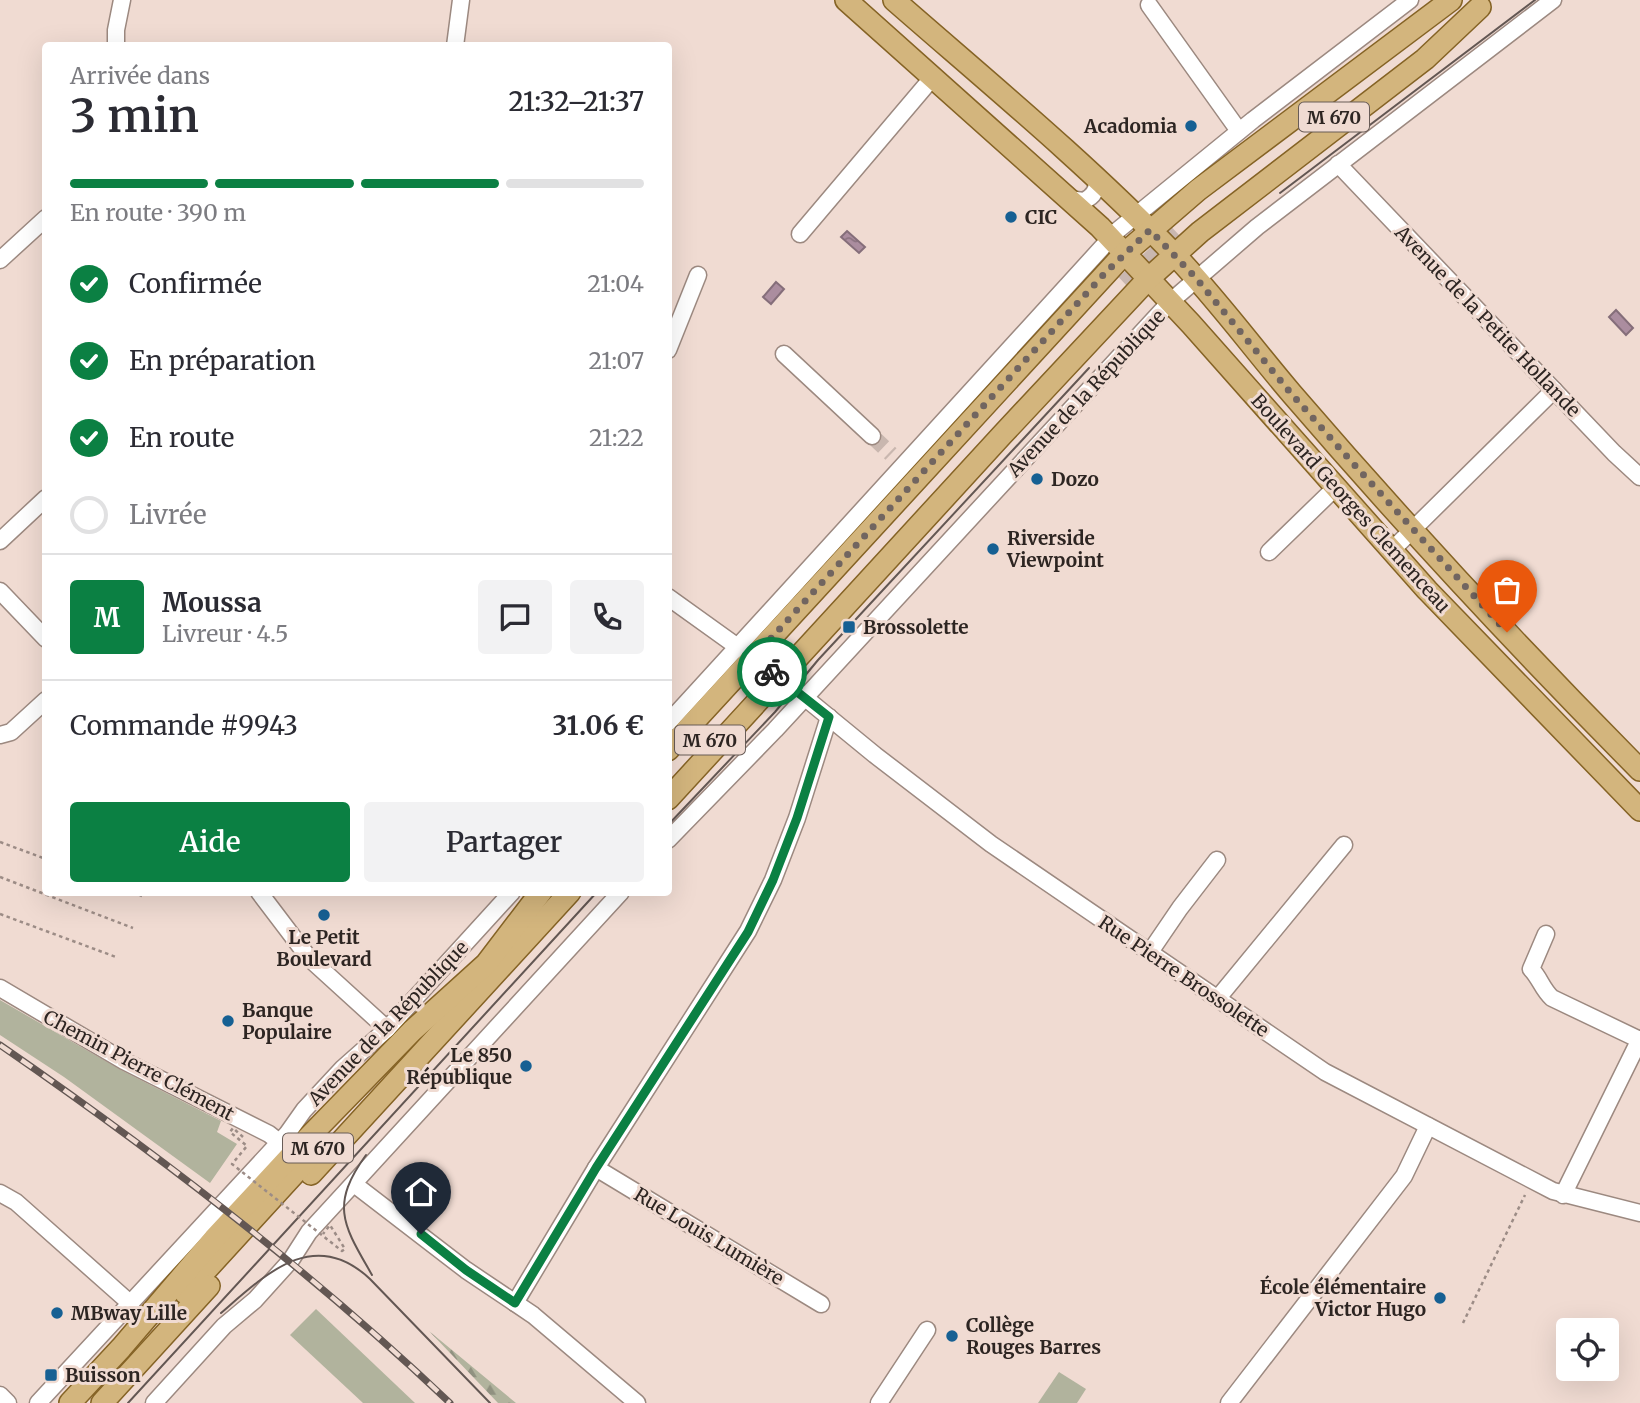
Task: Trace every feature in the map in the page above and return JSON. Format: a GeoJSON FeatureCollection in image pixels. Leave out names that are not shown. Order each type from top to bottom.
{"type":"FeatureCollection","features":[{"type":"Feature","properties":{"kind":"main road","name":"Boulevard Georges Clemenceau"},"geometry":{"type":"LineString","coordinates":[[846,0],[1118,246],[1502,670],[1640,810]]}},
{"type":"Feature","properties":{"kind":"main road","name":"Boulevard Georges Clemenceau"},"geometry":{"type":"LineString","coordinates":[[894,0],[1162,232],[1196,278],[1290,392],[1522,648],[1640,769]]}},
{"type":"Feature","properties":{"kind":"main road"},"geometry":{"type":"LineString","coordinates":[[672,793],[759,663],[1118,246],[1162,232],[1243,155],[1451,0]]}},
{"type":"Feature","properties":{"kind":"main road","name":"M 670"},"geometry":{"type":"LineString","coordinates":[[1162,232],[1479,2]]}},
{"type":"Feature","properties":{"kind":"main road"},"geometry":{"type":"LineString","coordinates":[[672,746],[1002,435],[1148,279],[1162,232]]}},
{"type":"Feature","properties":{"kind":"main road"},"geometry":{"type":"LineString","coordinates":[[784,650],[1121,280]]}},
{"type":"Feature","properties":{"kind":"main road","name":"M 670"},"geometry":{"type":"LineString","coordinates":[[672,763],[746,691],[672,780]]}},
{"type":"Feature","properties":{"kind":"main road"},"geometry":{"type":"LineString","coordinates":[[70,1403],[121,1348],[214,1238],[301,1145],[412,1031],[486,964],[538,896]]}},
{"type":"Feature","properties":{"kind":"main road","name":"Avenue de la République"},"geometry":{"type":"LineString","coordinates":[[84,1403],[548,896]]}},
{"type":"Feature","properties":{"kind":"main road","name":"M 670"},"geometry":{"type":"LineString","coordinates":[[102,1403],[566,896]]}},
{"type":"Feature","properties":{"kind":"main road"},"geometry":{"type":"LineString","coordinates":[[417,1059],[476,1009],[579,896]]}},
{"type":"Feature","properties":{"kind":"main road"},"geometry":{"type":"LineString","coordinates":[[113,1403],[141,1361]]}},
{"type":"Feature","properties":{"kind":"street"},"geometry":{"type":"LineString","coordinates":[[116,42],[122,0]]}},
{"type":"Feature","properties":{"kind":"street"},"geometry":{"type":"LineString","coordinates":[[456,42],[461,0]]}},
{"type":"Feature","properties":{"kind":"street"},"geometry":{"type":"LineString","coordinates":[[1162,232],[1239,131],[1410,0]]}},
{"type":"Feature","properties":{"kind":"street","name":"Avenue de la République"},"geometry":{"type":"LineString","coordinates":[[672,837],[732,777],[1170,302],[1338,164],[1553,0]]}},
{"type":"Feature","properties":{"kind":"street"},"geometry":{"type":"LineString","coordinates":[[1149,5],[1239,131]]}},
{"type":"Feature","properties":{"kind":"street"},"geometry":{"type":"LineString","coordinates":[[800,234],[933,77]]}},
{"type":"Feature","properties":{"kind":"street","name":"Avenue de la Petite Hollande"},"geometry":{"type":"LineString","coordinates":[[1338,164],[1640,477]]}},
{"type":"Feature","properties":{"kind":"street"},"geometry":{"type":"LineString","coordinates":[[1069,199],[1083,201],[1091,197],[1097,186],[1096,176]]}},
{"type":"Feature","properties":{"kind":"street"},"geometry":{"type":"LineString","coordinates":[[0,260],[42,222]]}},
{"type":"Feature","properties":{"kind":"street"},"geometry":{"type":"LineString","coordinates":[[672,720],[759,663],[897,459],[1118,246]]}},
{"type":"Feature","properties":{"kind":"street"},"geometry":{"type":"LineString","coordinates":[[672,340],[698,275]]}},
{"type":"Feature","properties":{"kind":"street"},"geometry":{"type":"LineString","coordinates":[[784,354],[872,436]]}},
{"type":"Feature","properties":{"kind":"street"},"geometry":{"type":"LineString","coordinates":[[1392,550],[1554,390]]}},
{"type":"Feature","properties":{"kind":"street"},"geometry":{"type":"LineString","coordinates":[[1269,552],[1336,487]]}},
{"type":"Feature","properties":{"kind":"street"},"geometry":{"type":"LineString","coordinates":[[0,541],[42,502]]}},
{"type":"Feature","properties":{"kind":"street"},"geometry":{"type":"LineString","coordinates":[[0,591],[42,635]]}},
{"type":"Feature","properties":{"kind":"street","name":"Rue Pierre Brossolette"},"geometry":{"type":"LineString","coordinates":[[672,600],[804,697],[991,844],[1333,1076],[1563,1195],[1640,1213]]}},
{"type":"Feature","properties":{"kind":"street"},"geometry":{"type":"LineString","coordinates":[[0,735],[11,732],[42,704]]}},
{"type":"Feature","properties":{"kind":"street"},"geometry":{"type":"LineString","coordinates":[[515,1303],[596,1168],[748,932],[797,818],[829,717]]}},
{"type":"Feature","properties":{"kind":"street"},"geometry":{"type":"LineString","coordinates":[[1217,998],[1344,845]]}},
{"type":"Feature","properties":{"kind":"street"},"geometry":{"type":"LineString","coordinates":[[1150,953],[1217,860]]}},
{"type":"Feature","properties":{"kind":"street"},"geometry":{"type":"LineString","coordinates":[[262,896],[309,958],[387,1029]]}},
{"type":"Feature","properties":{"kind":"street","name":"Avenue de la République"},"geometry":{"type":"LineString","coordinates":[[38,1403],[279,1142],[303,1110],[343,1068],[387,1029],[508,896]]}},
{"type":"Feature","properties":{"kind":"street"},"geometry":{"type":"LineString","coordinates":[[157,1400],[224,1326],[255,1300],[291,1260],[309,1232],[617,896]]}},
{"type":"Feature","properties":{"kind":"street"},"geometry":{"type":"LineString","coordinates":[[1546,934],[1531,969],[1539,977],[1543,989],[1552,998],[1640,1040],[1563,1195]]}},
{"type":"Feature","properties":{"kind":"street","name":"Chemin Pierre Clément"},"geometry":{"type":"LineString","coordinates":[[0,988],[124,1061],[269,1134],[279,1142]]}},
{"type":"Feature","properties":{"kind":"street"},"geometry":{"type":"LineString","coordinates":[[1228,1403],[1404,1176],[1428,1126]]}},
{"type":"Feature","properties":{"kind":"street","name":"Rue Louis Lumière"},"geometry":{"type":"LineString","coordinates":[[596,1168],[821,1304]]}},
{"type":"Feature","properties":{"kind":"street"},"geometry":{"type":"LineString","coordinates":[[354,1184],[466,1270],[533,1315],[637,1403]]}},
{"type":"Feature","properties":{"kind":"street"},"geometry":{"type":"LineString","coordinates":[[0,1193],[16,1202],[131,1304]]}},
{"type":"Feature","properties":{"kind":"street"},"geometry":{"type":"LineString","coordinates":[[879,1403],[927,1330]]}},
{"type":"Feature","properties":{"kind":"street"},"geometry":{"type":"LineString","coordinates":[[0,1395],[8,1403]]}},
{"type":"Feature","properties":{"kind":"path"},"geometry":{"type":"LineString","coordinates":[[0,842],[42,858]]}},
{"type":"Feature","properties":{"kind":"path"},"geometry":{"type":"LineString","coordinates":[[0,877],[42,893]]}},
{"type":"Feature","properties":{"kind":"path"},"geometry":{"type":"LineString","coordinates":[[50,896],[133,928]]}},
{"type":"Feature","properties":{"kind":"path"},"geometry":{"type":"LineString","coordinates":[[0,914],[116,957]]}},
{"type":"Feature","properties":{"kind":"path"},"geometry":{"type":"LineString","coordinates":[[243,1137],[233,1128],[230,1132],[247,1146],[232,1164],[342,1251],[345,1249],[330,1225],[323,1234]]}},
{"type":"Feature","properties":{"kind":"path"},"geometry":{"type":"LineString","coordinates":[[1463,1323],[1533,1179]]}},
{"type":"Feature","properties":{"kind":"green space"},"geometry":{"type":"Polygon","coordinates":[[[0,1000],[121,1070],[221,1121],[217,1132],[237,1144],[210,1183],[64,1077],[0,1035],[0,1000]]]}},
{"type":"Feature","properties":{"kind":"green space"},"geometry":{"type":"Polygon","coordinates":[[[316,1309],[415,1403],[363,1403],[290,1335],[316,1309]]]}},
{"type":"Feature","properties":{"kind":"green space"},"geometry":{"type":"Polygon","coordinates":[[[429,1331],[516,1403],[498,1403],[429,1331]]]}},
{"type":"Feature","properties":{"kind":"green space"},"geometry":{"type":"Polygon","coordinates":[[[1059,1372],[1086,1389],[1077,1403],[1038,1403],[1059,1372]]]}},
{"type":"Feature","properties":{"kind":"water"},"geometry":{"type":"Polygon","coordinates":[[[847,231],[865,247],[859,253],[841,237],[847,231]]]}},
{"type":"Feature","properties":{"kind":"water"},"geometry":{"type":"Polygon","coordinates":[[[776,282],[784,289],[771,304],[763,297],[776,282]]]}},
{"type":"Feature","properties":{"kind":"water"},"geometry":{"type":"Polygon","coordinates":[[[1616,310],[1633,328],[1626,335],[1609,317],[1616,310]]]}},
{"type":"Feature","properties":{"kind":"tunnel"},"geometry":{"type":"LineString","coordinates":[[1126,285],[1179,235]]}},
{"type":"Feature","properties":{"kind":"tunnel"},"geometry":{"type":"LineString","coordinates":[[872,436],[891,454]]}},
{"type":"Feature","properties":{"kind":"tunnel"},"geometry":{"type":"LineString","coordinates":[[741,688],[777,648]]}},
{"type":"Feature","properties":{"kind":"tram line"},"geometry":{"type":"LineString","coordinates":[[1280,193],[1535,0]]}},
{"type":"Feature","properties":{"kind":"tram line"},"geometry":{"type":"LineString","coordinates":[[672,821],[1089,368]]}},
{"type":"Feature","properties":{"kind":"tram line"},"geometry":{"type":"LineString","coordinates":[[128,1403],[593,896]]}},
{"type":"Feature","properties":{"kind":"tram line"},"geometry":{"type":"LineString","coordinates":[[366,1155],[354,1173],[344,1202],[348,1229],[372,1275]]}},
{"type":"Feature","properties":{"kind":"tram line"},"geometry":{"type":"LineString","coordinates":[[221,1313],[273,1271],[310,1256],[329,1256],[349,1264],[370,1279],[490,1403]]}},
{"type":"Feature","properties":{"kind":"railway"},"geometry":{"type":"LineString","coordinates":[[0,1045],[117,1128],[232,1215],[343,1307],[450,1403]]}},
{"type":"Feature","properties":{"kind":"way so far"},"geometry":{"type":"LineString","coordinates":[[772,672],[753,658],[1106,272],[1150,230],[1196,278],[1350,460],[1507,632]]}},
{"type":"Feature","properties":{"kind":"place","name":"Acadomia"},"geometry":{"type":"Point","coordinates":[1191,126]}},
{"type":"Feature","properties":{"kind":"place","name":"CIC"},"geometry":{"type":"Point","coordinates":[1011,217]}},
{"type":"Feature","properties":{"kind":"place","name":"Dozo"},"geometry":{"type":"Point","coordinates":[1037,479]}},
{"type":"Feature","properties":{"kind":"place","name":"Riverside Viewpoint"},"geometry":{"type":"Point","coordinates":[993,549]}},
{"type":"Feature","properties":{"kind":"place","name":"Brossolette"},"geometry":{"type":"Point","coordinates":[849,627]}},
{"type":"Feature","properties":{"kind":"place","name":"Le Petit Boulevard"},"geometry":{"type":"Point","coordinates":[324,915]}},
{"type":"Feature","properties":{"kind":"place","name":"Banque Populaire"},"geometry":{"type":"Point","coordinates":[228,1021]}},
{"type":"Feature","properties":{"kind":"place","name":"Le 850 République"},"geometry":{"type":"Point","coordinates":[526,1066]}},
{"type":"Feature","properties":{"kind":"place","name":"École élémentaire Victor Hugo"},"geometry":{"type":"Point","coordinates":[1440,1298]}},
{"type":"Feature","properties":{"kind":"place","name":"MBway Lille"},"geometry":{"type":"Point","coordinates":[57,1313]}},
{"type":"Feature","properties":{"kind":"place","name":"Collège Rouges Barres"},"geometry":{"type":"Point","coordinates":[952,1336]}},
{"type":"Feature","properties":{"kind":"place","name":"Buisson"},"geometry":{"type":"Point","coordinates":[51,1375]}},
{"type":"Feature","properties":{"kind":"route"},"geometry":{"type":"LineString","coordinates":[[421,1234],[466,1270],[515,1303],[596,1168],[748,932],[773,880],[797,818],[829,717],[772,672]]}}]}
